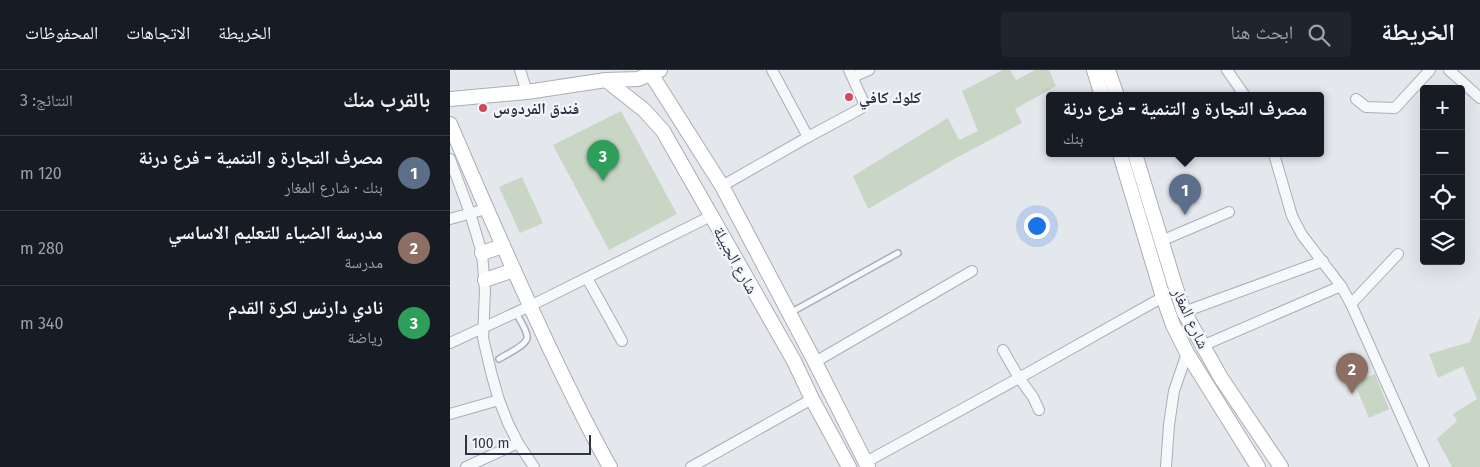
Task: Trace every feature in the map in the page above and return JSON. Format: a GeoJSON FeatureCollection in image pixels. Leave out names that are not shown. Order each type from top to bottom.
{"type":"FeatureCollection","features":[{"type":"Feature","properties":{"kind":"street"},"geometry":{"type":"LineString","coordinates":[[520,70],[527,92]]}},
{"type":"Feature","properties":{"kind":"street"},"geometry":{"type":"LineString","coordinates":[[772,70],[808,136]]}},
{"type":"Feature","properties":{"kind":"street"},"geometry":{"type":"LineString","coordinates":[[722,186],[808,136],[860,109],[864,103],[851,73],[868,70]]}},
{"type":"Feature","properties":{"kind":"street"},"geometry":{"type":"LineString","coordinates":[[1094,70],[1108,91]]}},
{"type":"Feature","properties":{"kind":"street"},"geometry":{"type":"LineString","coordinates":[[1108,70],[1108,91]]}},
{"type":"Feature","properties":{"kind":"street"},"geometry":{"type":"LineString","coordinates":[[1227,70],[1242,92]]}},
{"type":"Feature","properties":{"kind":"street"},"geometry":{"type":"LineString","coordinates":[[1356,99],[1366,107],[1395,108],[1430,70]]}},
{"type":"Feature","properties":{"kind":"street"},"geometry":{"type":"LineString","coordinates":[[1449,70],[1480,98]]}},
{"type":"Feature","properties":{"kind":"street"},"geometry":{"type":"LineString","coordinates":[[450,99],[527,92],[603,75],[638,79],[653,71],[722,186],[867,464],[1162,297]]}},
{"type":"Feature","properties":{"kind":"street","name":"شارع الجبيلة"},"geometry":{"type":"LineString","coordinates":[[603,75],[644,110],[663,131],[794,361],[812,399],[849,467]]}},
{"type":"Feature","properties":{"kind":"street"},"geometry":{"type":"LineString","coordinates":[[450,124],[530,306],[597,445],[610,467]]}},
{"type":"Feature","properties":{"kind":"street","name":"شارع المغار"},"geometry":{"type":"LineString","coordinates":[[1121,157],[1162,297],[1173,325],[1207,387],[1258,467]]}},
{"type":"Feature","properties":{"kind":"street","name":"شارع المغار"},"geometry":{"type":"LineString","coordinates":[[1135,157],[1184,312],[1221,378],[1281,467]]}},
{"type":"Feature","properties":{"kind":"street"},"geometry":{"type":"LineString","coordinates":[[1275,157],[1292,216],[1302,235],[1341,286],[1351,304],[1424,467]]}},
{"type":"Feature","properties":{"kind":"street"},"geometry":{"type":"LineString","coordinates":[[450,159],[470,213],[482,254],[484,347],[499,400],[518,443],[534,467]]}},
{"type":"Feature","properties":{"kind":"street"},"geometry":{"type":"LineString","coordinates":[[450,219],[486,209]]}},
{"type":"Feature","properties":{"kind":"street"},"geometry":{"type":"LineString","coordinates":[[1161,241],[1229,212]]}},
{"type":"Feature","properties":{"kind":"street"},"geometry":{"type":"LineString","coordinates":[[450,343],[516,313],[711,216]]}},
{"type":"Feature","properties":{"kind":"street"},"geometry":{"type":"LineString","coordinates":[[482,254],[503,246]]}},
{"type":"Feature","properties":{"kind":"street"},"geometry":{"type":"LineString","coordinates":[[1351,304],[1398,254]]}},
{"type":"Feature","properties":{"kind":"street"},"geometry":{"type":"LineString","coordinates":[[1184,312],[1323,261]]}},
{"type":"Feature","properties":{"kind":"street"},"geometry":{"type":"LineString","coordinates":[[484,280],[514,270]]}},
{"type":"Feature","properties":{"kind":"street"},"geometry":{"type":"LineString","coordinates":[[815,362],[972,271]]}},
{"type":"Feature","properties":{"kind":"street"},"geometry":{"type":"LineString","coordinates":[[587,278],[622,342]]}},
{"type":"Feature","properties":{"kind":"street"},"geometry":{"type":"LineString","coordinates":[[1202,346],[1341,286]]}},
{"type":"Feature","properties":{"kind":"street"},"geometry":{"type":"LineString","coordinates":[[1003,350],[1019,378],[1033,397],[1039,410]]}},
{"type":"Feature","properties":{"kind":"street"},"geometry":{"type":"LineString","coordinates":[[1166,467],[1174,391],[1187,353]]}},
{"type":"Feature","properties":{"kind":"street"},"geometry":{"type":"LineString","coordinates":[[1207,387],[1221,378]]}},
{"type":"Feature","properties":{"kind":"street"},"geometry":{"type":"LineString","coordinates":[[691,467],[812,399]]}},
{"type":"Feature","properties":{"kind":"street"},"geometry":{"type":"LineString","coordinates":[[450,414],[499,400]]}},
{"type":"Feature","properties":{"kind":"street"},"geometry":{"type":"LineString","coordinates":[[466,467],[518,443]]}},
{"type":"Feature","properties":{"kind":"lane"},"geometry":{"type":"LineString","coordinates":[[790,314],[898,253]]}},
{"type":"Feature","properties":{"kind":"lane"},"geometry":{"type":"LineString","coordinates":[[499,359],[524,344],[526,340],[527,335],[516,313]]}},
{"type":"Feature","properties":{"kind":"green space"},"geometry":{"type":"Polygon","coordinates":[[[1003,70],[1010,70],[1016,80],[1035,70],[1049,70],[1056,86],[1015,109],[1022,123],[956,158],[868,209],[853,176],[948,118],[959,140],[978,131],[962,91],[1003,70]]]}},
{"type":"Feature","properties":{"kind":"green space"},"geometry":{"type":"Polygon","coordinates":[[[621,111],[677,214],[609,250],[553,145],[621,111]]]}},
{"type":"Feature","properties":{"kind":"green space"},"geometry":{"type":"Polygon","coordinates":[[[522,177],[543,223],[520,233],[499,187],[522,177]]]}},
{"type":"Feature","properties":{"kind":"green space"},"geometry":{"type":"Polygon","coordinates":[[[1480,316],[1480,467],[1452,467],[1437,439],[1457,421],[1453,414],[1477,399],[1463,366],[1438,378],[1429,354],[1470,342],[1480,316]]]}},
{"type":"Feature","properties":{"kind":"green space"},"geometry":{"type":"Polygon","coordinates":[[[1375,374],[1389,409],[1369,418],[1354,382],[1375,374]]]}},
{"type":"Feature","properties":{"kind":"place","name":"كلوك كافي"},"geometry":{"type":"Point","coordinates":[849,97]}},
{"type":"Feature","properties":{"kind":"place","name":"فندق الفردوس"},"geometry":{"type":"Point","coordinates":[483,108]}},
{"type":"Feature","properties":{"kind":"place","name":"نادي دارنس لكرة القدم"},"geometry":{"type":"Point","coordinates":[603,181]}},
{"type":"Feature","properties":{"kind":"place","name":"مصرف التجارة و التنمية - فرع درنة"},"geometry":{"type":"Point","coordinates":[1185,215]}},
{"type":"Feature","properties":{"kind":"place","name":"مدرسة الضياء للتعليم الاساسي"},"geometry":{"type":"Point","coordinates":[1352,394]}}]}
